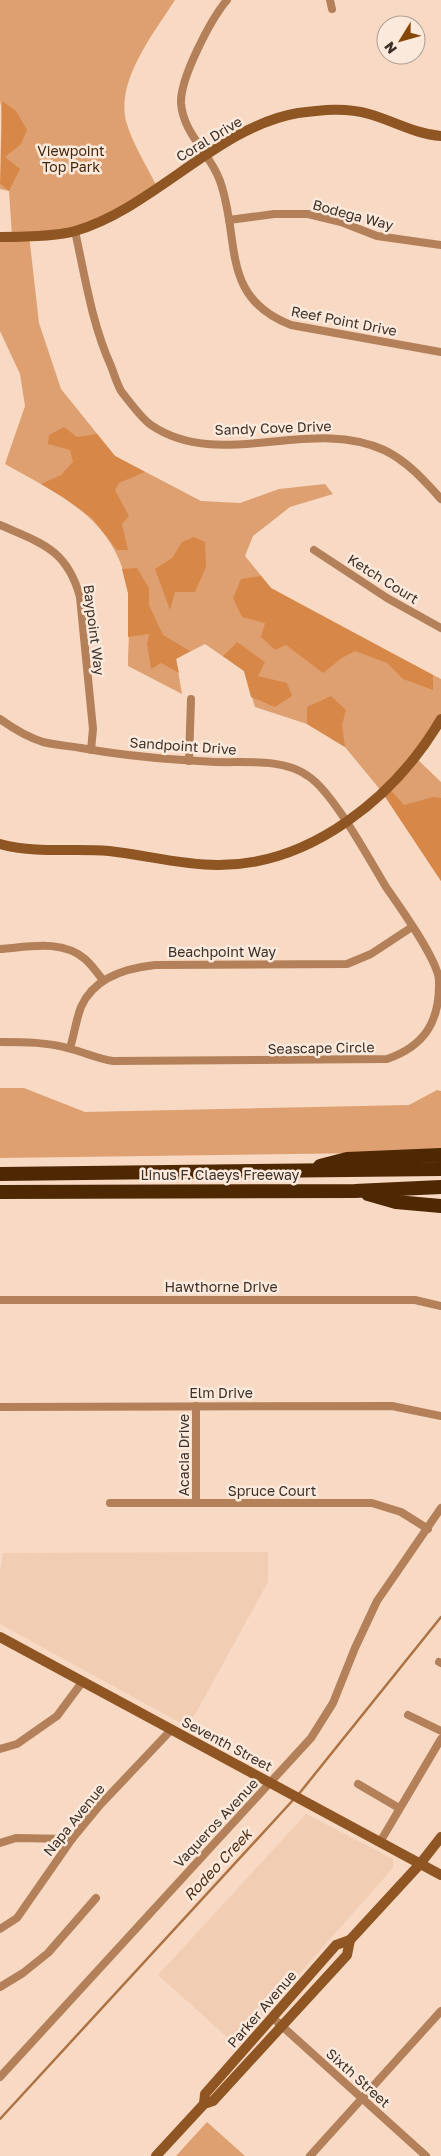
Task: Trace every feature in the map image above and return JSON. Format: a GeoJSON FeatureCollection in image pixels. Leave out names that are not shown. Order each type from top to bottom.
{"type":"FeatureCollection","features":[{"type":"Feature","properties":{"kind":"highway"},"geometry":{"type":"LineString","coordinates":[[295,1172],[347,1159],[441,1155]]}},
{"type":"Feature","properties":{"kind":"highway","name":"Linus F. Claeys Freeway"},"geometry":{"type":"LineString","coordinates":[[0,1174],[441,1169]]}},
{"type":"Feature","properties":{"kind":"highway","name":"Linus F. Claeys Freeway"},"geometry":{"type":"LineString","coordinates":[[0,1192],[355,1191],[441,1187]]}},
{"type":"Feature","properties":{"kind":"highway"},"geometry":{"type":"LineString","coordinates":[[355,1191],[396,1202],[441,1206]]}},
{"type":"Feature","properties":{"kind":"street","name":"Reef Point Drive"},"geometry":{"type":"LineString","coordinates":[[227,0],[186,73],[181,103],[189,130],[220,180],[241,282],[254,303],[271,318],[290,325],[441,352]]}},
{"type":"Feature","properties":{"kind":"street"},"geometry":{"type":"LineString","coordinates":[[330,0],[332,9]]}},
{"type":"Feature","properties":{"kind":"street","name":"Coral Drive"},"geometry":{"type":"LineString","coordinates":[[0,237],[75,231],[115,214],[205,156],[260,124],[296,113],[336,109],[369,114],[428,135],[441,136]]}},
{"type":"Feature","properties":{"kind":"street","name":"Bodega Way"},"geometry":{"type":"LineString","coordinates":[[229,220],[274,214],[308,214],[341,222],[376,236],[441,245]]}},
{"type":"Feature","properties":{"kind":"street","name":"Sandy Cove Drive"},"geometry":{"type":"LineString","coordinates":[[75,231],[100,343],[120,389],[150,425],[192,443],[236,445],[293,439],[341,438],[384,450],[414,470],[441,499]]}},
{"type":"Feature","properties":{"kind":"street","name":"Baypoint Way"},"geometry":{"type":"LineString","coordinates":[[0,525],[51,548],[71,569],[80,596],[93,729],[91,750]]}},
{"type":"Feature","properties":{"kind":"street","name":"Ketch Court"},"geometry":{"type":"LineString","coordinates":[[314,550],[387,598],[441,628]]}},
{"type":"Feature","properties":{"kind":"street"},"geometry":{"type":"LineString","coordinates":[[189,761],[191,699]]}},
{"type":"Feature","properties":{"kind":"street"},"geometry":{"type":"LineString","coordinates":[[0,844],[38,851],[109,851],[187,864],[220,865],[254,862],[286,854],[346,823],[400,774],[428,741],[441,718]]}},
{"type":"Feature","properties":{"kind":"street","name":"Sandpoint Drive"},"geometry":{"type":"LineString","coordinates":[[0,720],[20,733],[44,742],[91,750],[189,761],[280,764],[294,768],[320,786],[346,823]]}},
{"type":"Feature","properties":{"kind":"street","name":"Seascape Circle"},"geometry":{"type":"LineString","coordinates":[[0,1042],[23,1042],[70,1048],[93,1058],[113,1061],[387,1059],[411,1049],[426,1034],[438,1006],[439,974],[412,927],[346,823]]}},
{"type":"Feature","properties":{"kind":"street","name":"Beachpoint Way"},"geometry":{"type":"LineString","coordinates":[[70,1048],[82,1006],[103,980],[126,969],[155,965],[346,964],[371,954],[412,927]]}},
{"type":"Feature","properties":{"kind":"street"},"geometry":{"type":"LineString","coordinates":[[0,949],[53,946],[64,948],[86,960],[103,980]]}},
{"type":"Feature","properties":{"kind":"street","name":"Hawthorne Drive"},"geometry":{"type":"LineString","coordinates":[[0,1300],[415,1300],[441,1306]]}},
{"type":"Feature","properties":{"kind":"street","name":"Acacia Drive"},"geometry":{"type":"LineString","coordinates":[[196,1406],[196,1503]]}},
{"type":"Feature","properties":{"kind":"street","name":"Elm Drive"},"geometry":{"type":"LineString","coordinates":[[0,1407],[392,1406],[441,1416]]}},
{"type":"Feature","properties":{"kind":"street","name":"Spruce Court"},"geometry":{"type":"LineString","coordinates":[[110,1503],[372,1503],[401,1512],[428,1529]]}},
{"type":"Feature","properties":{"kind":"street","name":"Vaqueros Avenue"},"geometry":{"type":"LineString","coordinates":[[0,2077],[270,1783],[322,1723],[344,1680],[368,1618],[390,1582],[441,1508]]}},
{"type":"Feature","properties":{"kind":"street","name":"Seventh Street"},"geometry":{"type":"LineString","coordinates":[[0,1637],[441,1875]]}},
{"type":"Feature","properties":{"kind":"street"},"geometry":{"type":"LineString","coordinates":[[0,1749],[16,1744],[57,1716],[83,1681]]}},
{"type":"Feature","properties":{"kind":"street"},"geometry":{"type":"LineString","coordinates":[[408,1715],[441,1731]]}},
{"type":"Feature","properties":{"kind":"street","name":"Napa Avenue"},"geometry":{"type":"LineString","coordinates":[[0,1929],[17,1918],[72,1839],[100,1805],[172,1729]]}},
{"type":"Feature","properties":{"kind":"street"},"geometry":{"type":"LineString","coordinates":[[380,1842],[441,1738]]}},
{"type":"Feature","properties":{"kind":"street"},"geometry":{"type":"LineString","coordinates":[[358,1784],[399,1808]]}},
{"type":"Feature","properties":{"kind":"street","name":"Parker Avenue"},"geometry":{"type":"LineString","coordinates":[[204,2104],[205,2094],[336,1945],[350,1940],[420,1864],[441,1837]]}},
{"type":"Feature","properties":{"kind":"street"},"geometry":{"type":"LineString","coordinates":[[0,1843],[16,1838],[72,1839]]}},
{"type":"Feature","properties":{"kind":"street"},"geometry":{"type":"LineString","coordinates":[[0,1987],[48,1953],[96,1898]]}},
{"type":"Feature","properties":{"kind":"street","name":"Parker Avenue"},"geometry":{"type":"LineString","coordinates":[[156,2156],[204,2104],[213,2101],[347,1955],[350,1940]]}},
{"type":"Feature","properties":{"kind":"street"},"geometry":{"type":"LineString","coordinates":[[310,2156],[441,2011]]}},
{"type":"Feature","properties":{"kind":"street","name":"Sixth Street"},"geometry":{"type":"LineString","coordinates":[[273,2018],[426,2156]]}},
{"type":"Feature","properties":{"kind":"shaded area"},"geometry":{"type":"Polygon","coordinates":[[[2,101],[16,111],[27,130],[21,144],[5,157],[20,169],[9,191],[0,184],[2,101]]]}},
{"type":"Feature","properties":{"kind":"shaded area"},"geometry":{"type":"Polygon","coordinates":[[[64,427],[77,437],[97,434],[115,456],[145,472],[119,483],[115,490],[129,516],[122,524],[128,550],[117,550],[92,518],[41,484],[61,475],[73,462],[70,450],[48,444],[49,435],[64,427]]]}},
{"type":"Feature","properties":{"kind":"shaded area"},"geometry":{"type":"Polygon","coordinates":[[[194,537],[205,542],[206,567],[195,592],[175,592],[170,610],[155,569],[172,558],[182,542],[194,537]]]}},
{"type":"Feature","properties":{"kind":"shaded area"},"geometry":{"type":"Polygon","coordinates":[[[137,568],[149,588],[149,605],[163,635],[190,651],[176,659],[179,673],[161,663],[151,669],[147,644],[149,634],[128,637],[128,593],[122,569],[137,568]]]}},
{"type":"Feature","properties":{"kind":"shaded area"},"geometry":{"type":"Polygon","coordinates":[[[261,576],[271,588],[433,675],[433,690],[403,679],[387,663],[355,651],[342,658],[323,673],[286,645],[275,650],[261,637],[265,623],[242,617],[233,598],[241,579],[261,576]]]}},
{"type":"Feature","properties":{"kind":"shaded area"},"geometry":{"type":"Polygon","coordinates":[[[237,642],[265,662],[258,676],[287,683],[292,696],[275,707],[251,697],[244,671],[223,656],[237,642]]]}},
{"type":"Feature","properties":{"kind":"shaded area"},"geometry":{"type":"Polygon","coordinates":[[[331,696],[346,710],[342,725],[345,747],[307,724],[307,707],[331,696]]]}},
{"type":"Feature","properties":{"kind":"shaded area"},"geometry":{"type":"Polygon","coordinates":[[[388,787],[404,805],[433,797],[441,798],[441,881],[382,792],[388,787]]]}},
{"type":"Feature","properties":{"kind":"shaded area"},"geometry":{"type":"Polygon","coordinates":[[[268,1552],[268,1582],[188,1727],[0,1624],[0,1572],[3,1553],[268,1552]]]}},
{"type":"Feature","properties":{"kind":"shaded area"},"geometry":{"type":"Polygon","coordinates":[[[306,1814],[393,1859],[393,1868],[236,2045],[158,1975],[306,1814]]]}},
{"type":"Feature","properties":{"kind":"green space","name":"Viewpoint Top Park"},"geometry":{"type":"Polygon","coordinates":[[[0,0],[175,0],[139,58],[126,89],[124,105],[126,121],[132,138],[157,187],[75,231],[29,235],[39,323],[61,389],[115,456],[201,501],[240,503],[279,489],[325,484],[333,494],[290,507],[253,536],[245,556],[271,588],[329,621],[441,679],[441,719],[415,757],[441,782],[441,881],[382,792],[345,747],[307,724],[255,707],[244,671],[205,644],[176,659],[182,694],[128,666],[128,593],[122,568],[113,547],[100,529],[67,500],[5,464],[25,406],[20,374],[0,331],[0,237],[12,236],[9,191],[0,189],[0,184],[8,190],[2,134],[1,101],[0,106],[0,0]]]}},
{"type":"Feature","properties":{"kind":"green space"},"geometry":{"type":"Polygon","coordinates":[[[0,1088],[24,1088],[85,1112],[409,1105],[437,1090],[441,1091],[441,1149],[366,1153],[0,1158],[0,1088]]]}},
{"type":"Feature","properties":{"kind":"green space"},"geometry":{"type":"Polygon","coordinates":[[[207,2122],[245,2156],[176,2156],[207,2122]]]}},
{"type":"Feature","properties":{"kind":"waterway","name":"Rodeo Creek"},"geometry":{"type":"LineString","coordinates":[[298,1795],[441,1617]]}},
{"type":"Feature","properties":{"kind":"waterway","name":"Rodeo Creek"},"geometry":{"type":"LineString","coordinates":[[0,2119],[294,1799]]}}]}
